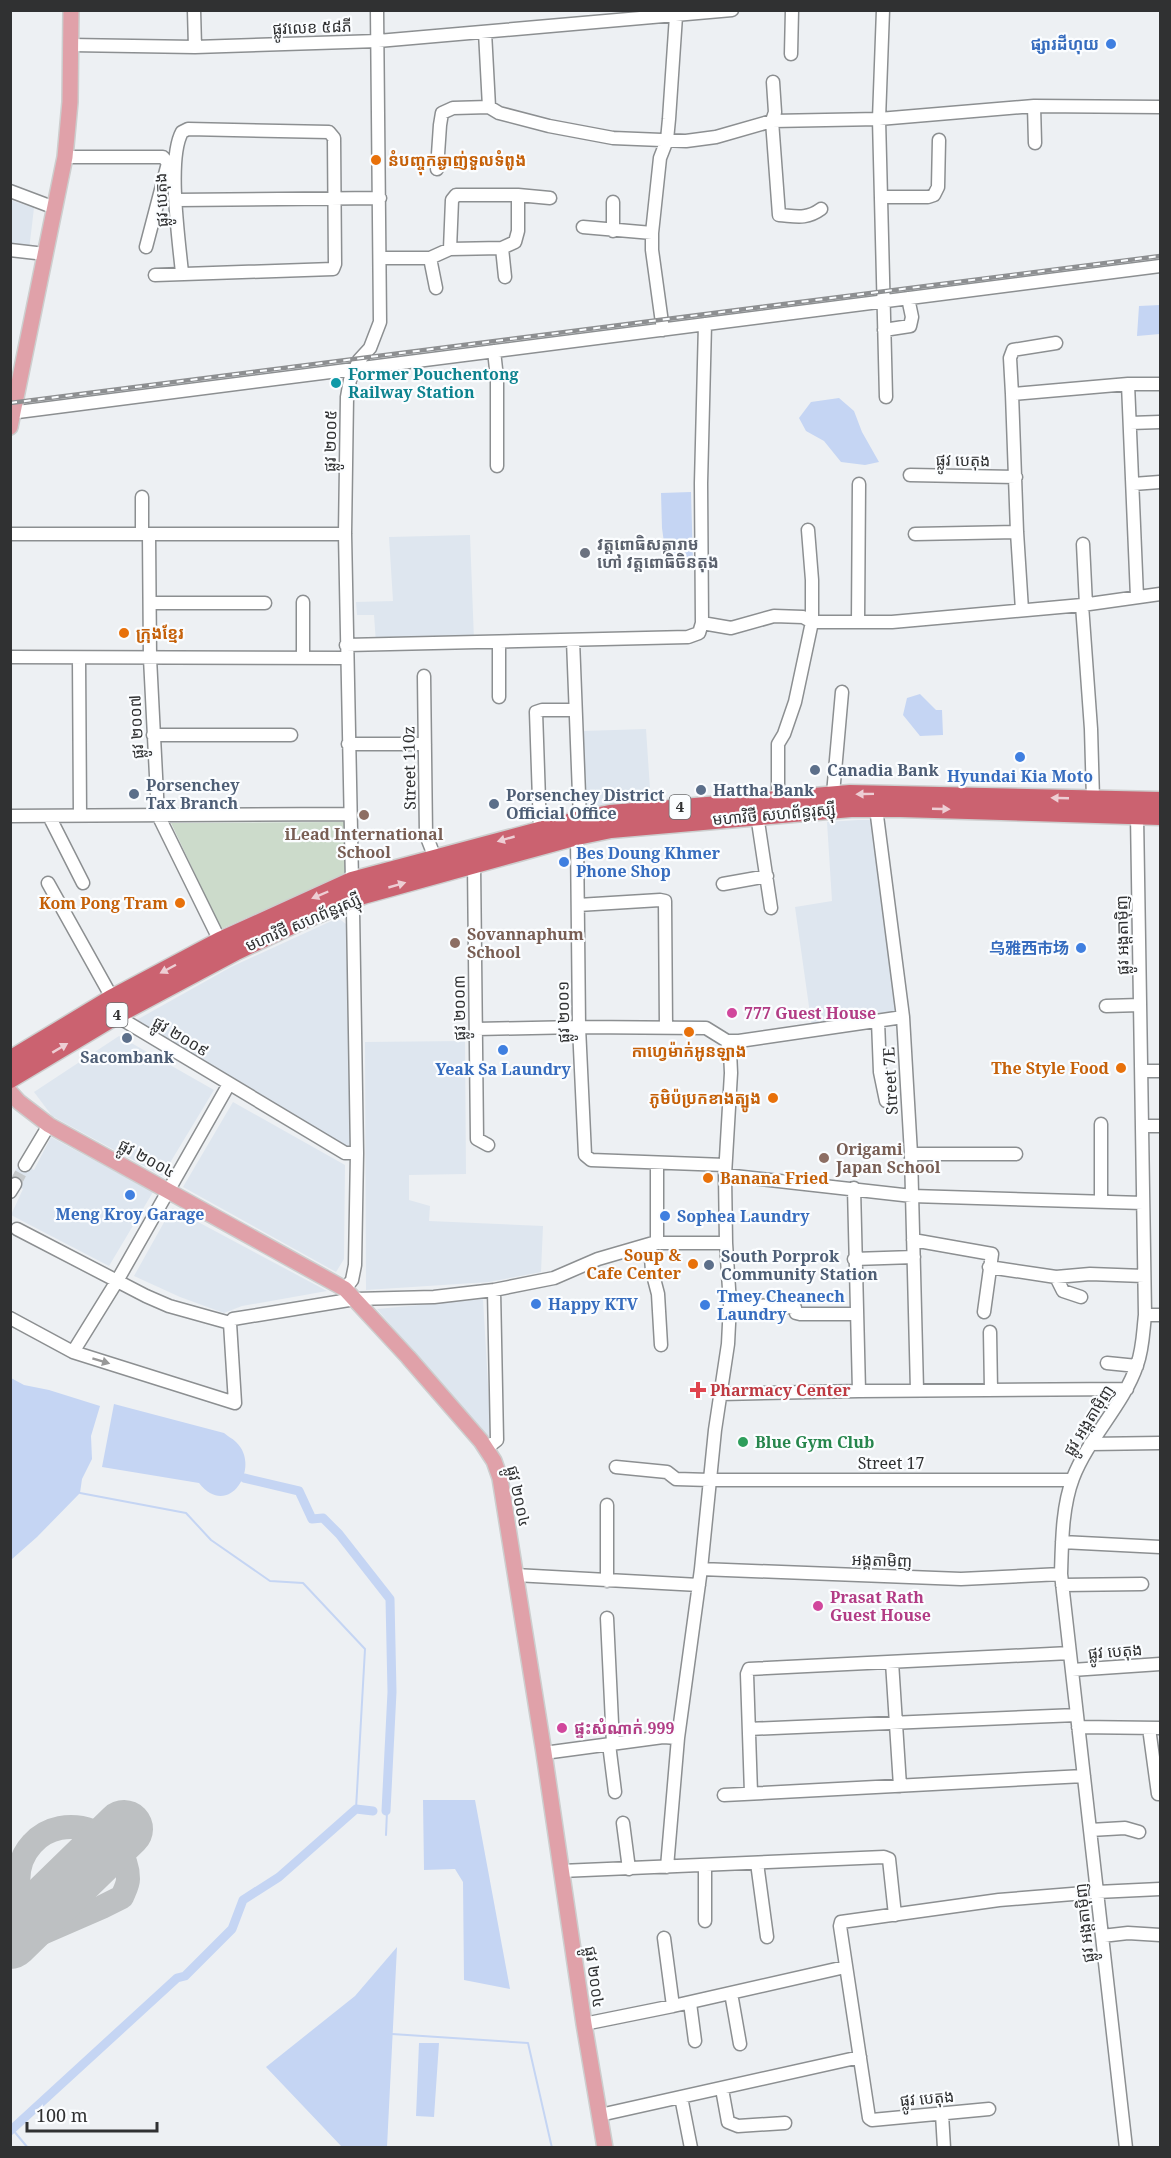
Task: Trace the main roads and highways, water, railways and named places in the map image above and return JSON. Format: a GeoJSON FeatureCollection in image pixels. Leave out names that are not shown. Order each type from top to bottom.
{"type":"FeatureCollection","features":[{"type":"Feature","properties":{"kind":"highway","name":"មហាវិថី សហព័ន្ធរុស្ស៊ី"},"geometry":{"type":"LineString","coordinates":[[10,1079],[116,1006],[220,941],[352,881],[540,829],[611,829],[757,815],[809,803],[833,794],[900,794],[1161,816]]}},
{"type":"Feature","properties":{"kind":"highway","name":"មហាវិថី សហព័ន្ធរុស្ស៊ី"},"geometry":{"type":"LineString","coordinates":[[10,1060],[116,1006],[349,900],[474,864],[578,828],[610,814],[778,798],[809,803],[876,808],[1025,805],[1093,799],[1161,801]]}},
{"type":"Feature","properties":{"kind":"main road"},"geometry":{"type":"LineString","coordinates":[[11,418],[65,157],[70,102],[71,10]]}},
{"type":"Feature","properties":{"kind":"main road","name":"ផ្លូវ ២០០៤"},"geometry":{"type":"LineString","coordinates":[[10,1092],[18,1102],[49,1125],[350,1294],[429,1380],[487,1448],[500,1478],[605,2148]]}},
{"type":"Feature","properties":{"kind":"water"},"geometry":{"type":"Polygon","coordinates":[[[1160,305],[1160,334],[1137,336],[1139,306],[1160,305]]]}},
{"type":"Feature","properties":{"kind":"water"},"geometry":{"type":"Polygon","coordinates":[[[839,398],[854,411],[862,432],[879,462],[865,465],[841,462],[824,441],[806,431],[799,418],[811,402],[839,398]]]}},
{"type":"Feature","properties":{"kind":"water"},"geometry":{"type":"Polygon","coordinates":[[[691,492],[693,562],[667,565],[662,528],[661,493],[691,492]]]}},
{"type":"Feature","properties":{"kind":"water"},"geometry":{"type":"Polygon","coordinates":[[[920,694],[936,710],[942,710],[943,735],[920,736],[903,715],[907,698],[920,694]]]}},
{"type":"Feature","properties":{"kind":"water"},"geometry":{"type":"Polygon","coordinates":[[[11,1378],[24,1385],[49,1390],[100,1406],[91,1436],[92,1459],[82,1479],[80,1493],[11,1560],[11,1378]]]}},
{"type":"Feature","properties":{"kind":"water"},"geometry":{"type":"Polygon","coordinates":[[[114,1404],[224,1433],[236,1442],[243,1452],[244,1476],[239,1486],[231,1493],[221,1496],[210,1493],[199,1483],[102,1467],[114,1404]]]}},
{"type":"Feature","properties":{"kind":"water"},"geometry":{"type":"Polygon","coordinates":[[[423,1800],[475,1800],[510,1989],[464,1980],[463,1882],[455,1869],[424,1870],[423,1800]]]}},
{"type":"Feature","properties":{"kind":"water"},"geometry":{"type":"Polygon","coordinates":[[[397,1947],[387,2147],[342,2147],[266,2067],[355,1996],[397,1947]]]}},
{"type":"Feature","properties":{"kind":"water"},"geometry":{"type":"Polygon","coordinates":[[[419,2043],[439,2043],[434,2117],[416,2116],[419,2043]]]}},
{"type":"Feature","properties":{"kind":"waterway"},"geometry":{"type":"LineString","coordinates":[[244,1478],[299,1491],[312,1519],[323,1518],[339,1534],[390,1599],[392,1692],[386,1811]]}},
{"type":"Feature","properties":{"kind":"waterway"},"geometry":{"type":"LineString","coordinates":[[80,1493],[186,1513],[211,1540],[270,1581],[303,1583],[365,1649],[356,1809]]}},
{"type":"Feature","properties":{"kind":"waterway"},"geometry":{"type":"LineString","coordinates":[[10,2131],[177,1978],[185,1976],[232,1929],[243,1900],[279,1877],[356,1809],[373,1811]]}},
{"type":"Feature","properties":{"kind":"waterway"},"geometry":{"type":"LineString","coordinates":[[386,1835],[387,1811]]}},
{"type":"Feature","properties":{"kind":"waterway"},"geometry":{"type":"LineString","coordinates":[[392,2034],[528,2043],[552,2148]]}},
{"type":"Feature","properties":{"kind":"waterway"},"geometry":{"type":"LineString","coordinates":[[13,2130],[28,2148]]}},
{"type":"Feature","properties":{"kind":"tunnel"},"geometry":{"type":"LineString","coordinates":[[15,1184],[25,1165]]}},
{"type":"Feature","properties":{"kind":"railway"},"geometry":{"type":"LineString","coordinates":[[10,403],[1160,256]]}},
{"type":"Feature","properties":{"kind":"place","name":"ផ្សារដីហុយ"},"geometry":{"type":"Point","coordinates":[1111,44]}},
{"type":"Feature","properties":{"kind":"place","name":"នំបញ្ចុកឆ្ងាញ់ទួលទំពូង"},"geometry":{"type":"Point","coordinates":[376,160]}},
{"type":"Feature","properties":{"kind":"place","name":"Former Pouchentong Railway Station"},"geometry":{"type":"Point","coordinates":[336,383]}},
{"type":"Feature","properties":{"kind":"place","name":"វត្តពោធិសត្តារាម ហៅ វត្តពោធិចិនតុង"},"geometry":{"type":"Point","coordinates":[585,553]}},
{"type":"Feature","properties":{"kind":"place","name":"ក្រុងខ្មែរ"},"geometry":{"type":"Point","coordinates":[124,633]}},
{"type":"Feature","properties":{"kind":"place","name":"Hyundai Kia Moto"},"geometry":{"type":"Point","coordinates":[1020,757]}},
{"type":"Feature","properties":{"kind":"place","name":"Canadia Bank"},"geometry":{"type":"Point","coordinates":[815,770]}},
{"type":"Feature","properties":{"kind":"place","name":"Hattha Bank"},"geometry":{"type":"Point","coordinates":[701,790]}},
{"type":"Feature","properties":{"kind":"place","name":"Porsenchey Tax Branch"},"geometry":{"type":"Point","coordinates":[134,794]}},
{"type":"Feature","properties":{"kind":"place","name":"Porsenchey District Official Office"},"geometry":{"type":"Point","coordinates":[494,804]}},
{"type":"Feature","properties":{"kind":"place","name":"iLead International School"},"geometry":{"type":"Point","coordinates":[364,815]}},
{"type":"Feature","properties":{"kind":"place","name":"Bes Doung Khmer Phone Shop"},"geometry":{"type":"Point","coordinates":[564,862]}},
{"type":"Feature","properties":{"kind":"place","name":"Kom Pong Tram"},"geometry":{"type":"Point","coordinates":[180,903]}},
{"type":"Feature","properties":{"kind":"place","name":"Sovannaphum School"},"geometry":{"type":"Point","coordinates":[455,943]}},
{"type":"Feature","properties":{"kind":"place","name":"乌雅西市场"},"geometry":{"type":"Point","coordinates":[1081,948]}},
{"type":"Feature","properties":{"kind":"place","name":"777 Guest House"},"geometry":{"type":"Point","coordinates":[732,1013]}},
{"type":"Feature","properties":{"kind":"place","name":"កាហ្វេម៉ាក់អូនឡាង"},"geometry":{"type":"Point","coordinates":[689,1032]}},
{"type":"Feature","properties":{"kind":"place","name":"Sacombank"},"geometry":{"type":"Point","coordinates":[127,1038]}},
{"type":"Feature","properties":{"kind":"place","name":"Yeak Sa Laundry"},"geometry":{"type":"Point","coordinates":[503,1050]}},
{"type":"Feature","properties":{"kind":"place","name":"The Style Food"},"geometry":{"type":"Point","coordinates":[1121,1068]}},
{"type":"Feature","properties":{"kind":"place","name":"ភូមិប៉ប្រកខាងត្បូង"},"geometry":{"type":"Point","coordinates":[773,1098]}},
{"type":"Feature","properties":{"kind":"place","name":"Origami Japan School"},"geometry":{"type":"Point","coordinates":[824,1158]}},
{"type":"Feature","properties":{"kind":"place","name":"Banana Fried"},"geometry":{"type":"Point","coordinates":[708,1178]}},
{"type":"Feature","properties":{"kind":"place","name":"Meng Kroy Garage"},"geometry":{"type":"Point","coordinates":[130,1195]}},
{"type":"Feature","properties":{"kind":"place","name":"Sophea Laundry"},"geometry":{"type":"Point","coordinates":[665,1216]}},
{"type":"Feature","properties":{"kind":"place","name":"Soup & Cafe Center"},"geometry":{"type":"Point","coordinates":[693,1264]}},
{"type":"Feature","properties":{"kind":"place","name":"South Porprok Community Station"},"geometry":{"type":"Point","coordinates":[709,1265]}},
{"type":"Feature","properties":{"kind":"place","name":"Happy KTV"},"geometry":{"type":"Point","coordinates":[536,1304]}},
{"type":"Feature","properties":{"kind":"place","name":"Tmey Cheanech Laundry"},"geometry":{"type":"Point","coordinates":[705,1305]}},
{"type":"Feature","properties":{"kind":"place","name":"Pharmacy Center"},"geometry":{"type":"Point","coordinates":[698,1390]}},
{"type":"Feature","properties":{"kind":"place","name":"Blue Gym Club"},"geometry":{"type":"Point","coordinates":[743,1442]}},
{"type":"Feature","properties":{"kind":"place","name":"Prasat Rath Guest House"},"geometry":{"type":"Point","coordinates":[818,1606]}},
{"type":"Feature","properties":{"kind":"place","name":"ផ្ទះសំណាក់ 999"},"geometry":{"type":"Point","coordinates":[562,1728]}}]}
